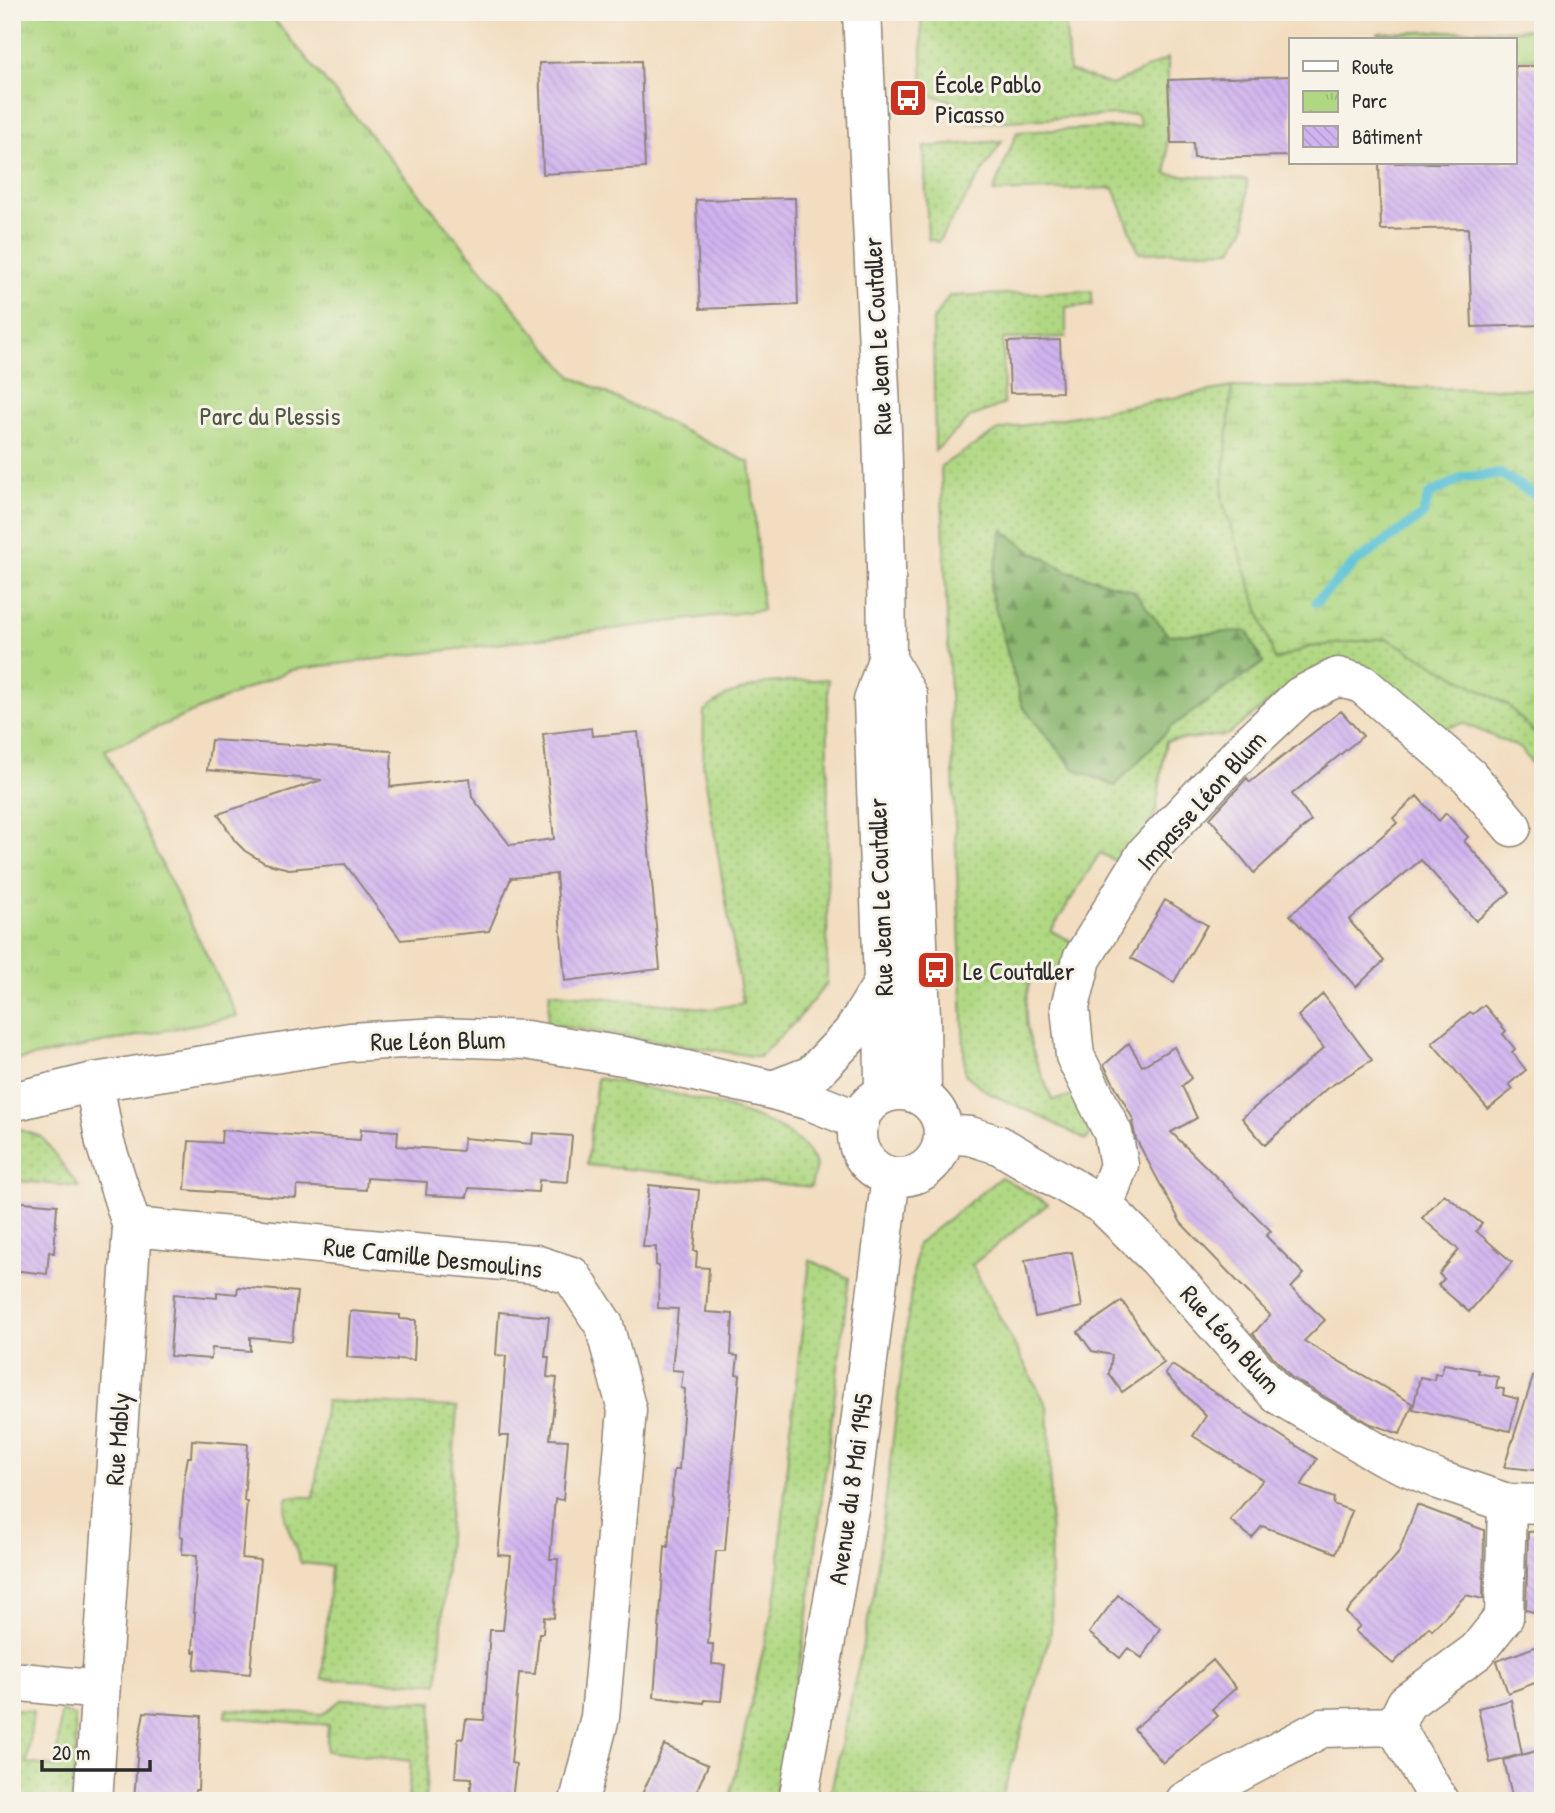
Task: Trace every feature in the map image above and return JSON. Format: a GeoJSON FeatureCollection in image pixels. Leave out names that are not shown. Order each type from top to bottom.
{"type":"FeatureCollection","features":[{"type":"Feature","properties":{"kind":"street","name":"Rue Jean Le Coutaller"},"geometry":{"type":"LineString","coordinates":[[862,12],[882,431],[887,659],[873,701],[883,982],[872,1107]]}},
{"type":"Feature","properties":{"kind":"street","name":"Rue Jean Le Coutaller"},"geometry":{"type":"LineString","coordinates":[[887,659],[908,696],[922,1097]]}},
{"type":"Feature","properties":{"kind":"street","name":"Impasse Léon Blum"},"geometry":{"type":"LineString","coordinates":[[1104,1206],[1119,1165],[1113,1133],[1075,1056],[1070,1007],[1082,959],[1146,853],[1251,742],[1300,696],[1338,677],[1362,684],[1469,776],[1512,827]]}},
{"type":"Feature","properties":{"kind":"street"},"geometry":{"type":"LineString","coordinates":[[773,1090],[812,1075],[852,1032],[883,982]]}},
{"type":"Feature","properties":{"kind":"street","name":"Rue Léon Blum"},"geometry":{"type":"LineString","coordinates":[[12,1102],[93,1082],[350,1042],[439,1037],[526,1040],[629,1057],[810,1101],[872,1107]]}},
{"type":"Feature","properties":{"kind":"street","name":"Rue Mably"},"geometry":{"type":"LineString","coordinates":[[93,1082],[105,1143],[132,1227],[93,1801]]}},
{"type":"Feature","properties":{"kind":"street"},"geometry":{"type":"LineString","coordinates":[[897,1091],[922,1097],[934,1107],[941,1119],[944,1134],[942,1147],[936,1158],[928,1168],[904,1177],[878,1171],[859,1149],[857,1135],[872,1107],[897,1091]]}},
{"type":"Feature","properties":{"kind":"street","name":"Rue Léon Blum"},"geometry":{"type":"LineString","coordinates":[[944,1134],[970,1136],[999,1145],[1104,1206],[1158,1259],[1277,1394],[1385,1457],[1439,1480],[1525,1504]]}},
{"type":"Feature","properties":{"kind":"street","name":"Avenue du 8 Mai 1945"},"geometry":{"type":"LineString","coordinates":[[798,1801],[851,1497],[891,1176]]}},
{"type":"Feature","properties":{"kind":"street","name":"Rue Camille Desmoulins"},"geometry":{"type":"LineString","coordinates":[[132,1227],[535,1264],[572,1276],[604,1325],[627,1410],[600,1717],[579,1801]]}},
{"type":"Feature","properties":{"kind":"street"},"geometry":{"type":"LineString","coordinates":[[1395,1726],[1406,1703],[1477,1651],[1504,1617],[1525,1504]]}},
{"type":"Feature","properties":{"kind":"street"},"geometry":{"type":"LineString","coordinates":[[12,1681],[100,1690]]}},
{"type":"Feature","properties":{"kind":"street"},"geometry":{"type":"LineString","coordinates":[[1185,1801],[1322,1728],[1395,1726]]}},
{"type":"Feature","properties":{"kind":"street"},"geometry":{"type":"LineString","coordinates":[[1395,1726],[1439,1801]]}},
{"type":"Feature","properties":{"kind":"green space","name":"Parc du Plessis"},"geometry":{"type":"Polygon","coordinates":[[[12,12],[268,12],[571,376],[750,463],[763,610],[291,670],[105,750],[237,1016],[12,1061],[12,12]]]}},
{"type":"Feature","properties":{"kind":"green space"},"geometry":{"type":"Polygon","coordinates":[[[921,12],[1065,12],[1069,71],[1112,85],[1168,58],[1167,174],[1247,180],[1246,225],[1232,250],[1139,253],[1114,188],[993,192],[1017,132],[1141,126],[1137,114],[970,123],[951,102],[939,97],[923,96],[921,12]]]}},
{"type":"Feature","properties":{"kind":"green space"},"geometry":{"type":"Polygon","coordinates":[[[1543,29],[1543,58],[1516,59],[1516,38],[1378,38],[1378,33],[1543,29]]]}},
{"type":"Feature","properties":{"kind":"green space"},"geometry":{"type":"Polygon","coordinates":[[[1002,141],[938,242],[928,239],[924,147],[1002,141]]]}},
{"type":"Feature","properties":{"kind":"green space"},"geometry":{"type":"Polygon","coordinates":[[[1092,291],[1092,305],[1066,307],[1066,337],[1003,339],[1004,404],[971,417],[935,451],[933,320],[949,296],[1092,291]]]}},
{"type":"Feature","properties":{"kind":"green space"},"geometry":{"type":"Polygon","coordinates":[[[1232,387],[1222,499],[1276,660],[1309,647],[1386,637],[1508,705],[1543,742],[1543,845],[1534,825],[1534,766],[1520,748],[1463,723],[1439,730],[1300,679],[1227,735],[1166,741],[1156,811],[1127,867],[1100,853],[1051,931],[1079,945],[1063,984],[1033,971],[1028,989],[1026,1022],[1033,1052],[1052,1100],[1083,1095],[1094,1130],[1086,1140],[990,1094],[965,1074],[941,466],[999,430],[1232,387]]]}},
{"type":"Feature","properties":{"kind":"green space"},"geometry":{"type":"Polygon","coordinates":[[[1232,387],[1543,389],[1543,742],[1508,705],[1386,638],[1309,647],[1275,660],[1222,499],[1232,387]]]}},
{"type":"Feature","properties":{"kind":"green space"},"geometry":{"type":"Polygon","coordinates":[[[1003,530],[1029,550],[1068,571],[1134,591],[1168,635],[1247,631],[1263,663],[1171,727],[1115,786],[1074,769],[1022,706],[990,589],[1003,530]]]}},
{"type":"Feature","properties":{"kind":"green space"},"geometry":{"type":"Polygon","coordinates":[[[828,679],[827,983],[798,1019],[759,1057],[547,1024],[550,992],[712,1009],[743,1003],[703,765],[704,711],[727,695],[766,683],[828,679]]]}},
{"type":"Feature","properties":{"kind":"green space"},"geometry":{"type":"Polygon","coordinates":[[[597,1078],[708,1102],[766,1122],[788,1134],[807,1151],[816,1165],[811,1187],[587,1165],[597,1078]]]}},
{"type":"Feature","properties":{"kind":"green space"},"geometry":{"type":"Polygon","coordinates":[[[12,1127],[42,1137],[79,1187],[12,1180],[12,1127]]]}},
{"type":"Feature","properties":{"kind":"green space"},"geometry":{"type":"Polygon","coordinates":[[[1001,1177],[1048,1204],[972,1265],[1048,1408],[1051,1631],[1001,1801],[829,1801],[874,1593],[917,1244],[1001,1177]]]}},
{"type":"Feature","properties":{"kind":"green space"},"geometry":{"type":"Polygon","coordinates":[[[810,1260],[849,1278],[806,1629],[774,1801],[729,1801],[777,1589],[788,1452],[810,1260]]]}},
{"type":"Feature","properties":{"kind":"green space"},"geometry":{"type":"Polygon","coordinates":[[[326,1401],[457,1407],[438,1683],[322,1679],[331,1566],[301,1563],[285,1519],[287,1497],[314,1497],[326,1401]]]}},
{"type":"Feature","properties":{"kind":"green space"},"geometry":{"type":"Polygon","coordinates":[[[342,1699],[433,1702],[425,1801],[408,1801],[411,1761],[326,1751],[328,1725],[225,1717],[226,1709],[323,1714],[342,1699]]]}},
{"type":"Feature","properties":{"kind":"green space"},"geometry":{"type":"Polygon","coordinates":[[[12,1710],[33,1711],[27,1763],[56,1767],[61,1711],[75,1717],[76,1751],[72,1801],[12,1801],[12,1710]]]}},
{"type":"Feature","properties":{"kind":"building"},"geometry":{"type":"Polygon","coordinates":[[[641,61],[645,168],[543,174],[539,63],[641,61]]]}},
{"type":"Feature","properties":{"kind":"building"},"geometry":{"type":"Polygon","coordinates":[[[1516,66],[1543,66],[1543,325],[1472,327],[1468,228],[1381,230],[1379,164],[1516,164],[1516,66]]]}},
{"type":"Feature","properties":{"kind":"building"},"geometry":{"type":"Polygon","coordinates":[[[1289,76],[1289,156],[1194,158],[1193,143],[1171,143],[1168,80],[1289,76]]]}},
{"type":"Feature","properties":{"kind":"building"},"geometry":{"type":"Polygon","coordinates":[[[795,198],[798,305],[700,309],[696,200],[795,198]]]}},
{"type":"Feature","properties":{"kind":"building"},"geometry":{"type":"Polygon","coordinates":[[[1060,340],[1062,392],[1010,393],[1008,342],[1060,340]]]}},
{"type":"Feature","properties":{"kind":"building"},"geometry":{"type":"Polygon","coordinates":[[[1341,711],[1363,736],[1292,794],[1311,821],[1254,873],[1210,818],[1247,778],[1250,782],[1341,711]]]}},
{"type":"Feature","properties":{"kind":"building"},"geometry":{"type":"Polygon","coordinates":[[[591,728],[592,736],[638,732],[660,969],[565,981],[556,874],[511,878],[489,931],[401,940],[345,864],[289,869],[265,863],[245,851],[235,841],[218,814],[322,780],[207,770],[211,740],[392,751],[390,787],[470,778],[472,797],[510,845],[554,839],[543,734],[591,728]]]}},
{"type":"Feature","properties":{"kind":"building"},"geometry":{"type":"Polygon","coordinates":[[[1417,796],[1439,821],[1446,813],[1468,837],[1464,841],[1510,892],[1476,921],[1421,860],[1349,920],[1384,961],[1356,987],[1290,915],[1397,823],[1393,818],[1417,796]]]}},
{"type":"Feature","properties":{"kind":"building"},"geometry":{"type":"Polygon","coordinates":[[[1165,900],[1207,925],[1174,982],[1131,958],[1165,900]]]}},
{"type":"Feature","properties":{"kind":"building"},"geometry":{"type":"Polygon","coordinates":[[[1323,994],[1372,1060],[1326,1089],[1265,1145],[1242,1118],[1324,1048],[1298,1016],[1323,994]]]}},
{"type":"Feature","properties":{"kind":"building"},"geometry":{"type":"Polygon","coordinates":[[[1484,1005],[1506,1031],[1503,1034],[1515,1049],[1512,1052],[1526,1070],[1509,1084],[1513,1089],[1488,1109],[1432,1043],[1470,1012],[1473,1014],[1484,1005]]]}},
{"type":"Feature","properties":{"kind":"building"},"geometry":{"type":"Polygon","coordinates":[[[1129,1043],[1142,1066],[1174,1047],[1191,1078],[1182,1086],[1197,1118],[1171,1132],[1271,1231],[1266,1236],[1304,1274],[1291,1288],[1325,1320],[1304,1341],[1413,1404],[1400,1434],[1371,1424],[1291,1377],[1253,1334],[1270,1315],[1181,1223],[1136,1139],[1134,1121],[1104,1065],[1129,1043]]]}},
{"type":"Feature","properties":{"kind":"building"},"geometry":{"type":"Polygon","coordinates":[[[361,1129],[398,1131],[397,1146],[462,1151],[464,1138],[532,1144],[533,1133],[572,1136],[568,1182],[539,1180],[538,1192],[469,1188],[467,1197],[426,1195],[427,1182],[367,1178],[366,1190],[297,1186],[296,1198],[185,1190],[189,1141],[221,1143],[222,1130],[360,1140],[361,1129]]]}},
{"type":"Feature","properties":{"kind":"building"},"geometry":{"type":"Polygon","coordinates":[[[649,1185],[699,1190],[694,1251],[697,1251],[696,1267],[709,1268],[706,1312],[733,1314],[731,1355],[738,1356],[736,1374],[740,1375],[725,1551],[716,1551],[708,1644],[713,1644],[712,1664],[725,1665],[721,1701],[704,1700],[704,1703],[654,1697],[665,1546],[668,1547],[674,1470],[679,1470],[685,1389],[681,1388],[683,1371],[672,1370],[678,1309],[658,1308],[659,1266],[656,1265],[656,1247],[643,1247],[649,1185]]]}},
{"type":"Feature","properties":{"kind":"building"},"geometry":{"type":"Polygon","coordinates":[[[1444,1194],[1482,1224],[1476,1231],[1512,1262],[1469,1312],[1438,1285],[1444,1279],[1439,1274],[1459,1250],[1422,1218],[1444,1194]]]}},
{"type":"Feature","properties":{"kind":"building"},"geometry":{"type":"Polygon","coordinates":[[[12,1201],[57,1205],[54,1253],[49,1252],[47,1274],[12,1270],[12,1201]]]}},
{"type":"Feature","properties":{"kind":"building"},"geometry":{"type":"Polygon","coordinates":[[[1072,1252],[1082,1307],[1035,1317],[1025,1260],[1072,1252]]]}},
{"type":"Feature","properties":{"kind":"building"},"geometry":{"type":"Polygon","coordinates":[[[238,1287],[297,1292],[292,1341],[250,1337],[250,1351],[212,1348],[211,1359],[170,1356],[174,1294],[217,1298],[217,1292],[237,1294],[238,1287]]]}},
{"type":"Feature","properties":{"kind":"building"},"geometry":{"type":"Polygon","coordinates":[[[1122,1301],[1164,1363],[1122,1392],[1109,1374],[1112,1355],[1092,1351],[1078,1332],[1122,1301]]]}},
{"type":"Feature","properties":{"kind":"building"},"geometry":{"type":"Polygon","coordinates":[[[350,1311],[400,1315],[400,1319],[416,1320],[414,1360],[347,1357],[350,1311]]]}},
{"type":"Feature","properties":{"kind":"building"},"geometry":{"type":"Polygon","coordinates":[[[499,1312],[549,1317],[545,1357],[549,1357],[547,1377],[557,1378],[550,1439],[568,1440],[563,1500],[555,1499],[550,1559],[558,1559],[554,1618],[544,1617],[543,1633],[539,1633],[535,1674],[519,1673],[511,1763],[516,1764],[512,1801],[469,1801],[472,1778],[455,1777],[458,1738],[463,1739],[466,1719],[484,1720],[490,1630],[503,1630],[511,1556],[498,1555],[509,1436],[500,1436],[506,1356],[496,1355],[499,1312]]]}},
{"type":"Feature","properties":{"kind":"building"},"geometry":{"type":"Polygon","coordinates":[[[1444,1364],[1479,1370],[1478,1373],[1498,1377],[1496,1388],[1504,1389],[1503,1395],[1518,1399],[1510,1431],[1413,1409],[1420,1377],[1434,1380],[1435,1374],[1441,1375],[1444,1364]]]}},
{"type":"Feature","properties":{"kind":"building"},"geometry":{"type":"Polygon","coordinates":[[[1172,1365],[1317,1459],[1301,1486],[1334,1498],[1333,1504],[1352,1511],[1336,1553],[1262,1526],[1252,1538],[1230,1520],[1263,1480],[1193,1436],[1206,1416],[1165,1374],[1172,1365]]]}},
{"type":"Feature","properties":{"kind":"building"},"geometry":{"type":"Polygon","coordinates":[[[1534,1374],[1543,1376],[1543,1471],[1504,1467],[1534,1374]]]}},
{"type":"Feature","properties":{"kind":"building"},"geometry":{"type":"Polygon","coordinates":[[[192,1440],[248,1444],[242,1558],[260,1560],[250,1674],[194,1669],[196,1651],[193,1652],[193,1613],[197,1555],[182,1554],[183,1537],[180,1536],[185,1474],[188,1457],[191,1457],[192,1440]]]}},
{"type":"Feature","properties":{"kind":"building"},"geometry":{"type":"Polygon","coordinates":[[[1417,1505],[1484,1530],[1483,1599],[1466,1595],[1432,1630],[1429,1627],[1393,1664],[1355,1631],[1360,1626],[1346,1613],[1398,1554],[1417,1505]]]}},
{"type":"Feature","properties":{"kind":"building"},"geometry":{"type":"Polygon","coordinates":[[[1543,1531],[1543,1615],[1526,1610],[1528,1532],[1543,1531]]]}},
{"type":"Feature","properties":{"kind":"building"},"geometry":{"type":"Polygon","coordinates":[[[1118,1595],[1160,1628],[1142,1658],[1128,1648],[1120,1658],[1089,1633],[1118,1595]]]}},
{"type":"Feature","properties":{"kind":"building"},"geometry":{"type":"Polygon","coordinates":[[[1543,1644],[1543,1680],[1508,1693],[1497,1661],[1543,1644]]]}},
{"type":"Feature","properties":{"kind":"building"},"geometry":{"type":"Polygon","coordinates":[[[1213,1660],[1236,1688],[1212,1709],[1218,1716],[1163,1763],[1134,1729],[1213,1660]]]}},
{"type":"Feature","properties":{"kind":"building"},"geometry":{"type":"Polygon","coordinates":[[[1511,1700],[1522,1754],[1490,1763],[1478,1708],[1511,1700]]]}},
{"type":"Feature","properties":{"kind":"building"},"geometry":{"type":"Polygon","coordinates":[[[144,1712],[201,1716],[198,1790],[195,1790],[194,1801],[134,1801],[138,1745],[144,1712]]]}},
{"type":"Feature","properties":{"kind":"building"},"geometry":{"type":"Polygon","coordinates":[[[664,1745],[708,1765],[692,1801],[639,1801],[664,1745]]]}},
{"type":"Feature","properties":{"kind":"building"},"geometry":{"type":"Polygon","coordinates":[[[1543,1749],[1543,1801],[1513,1801],[1504,1760],[1543,1749]]]}},
{"type":"Feature","properties":{"kind":"waterway"},"geometry":{"type":"LineString","coordinates":[[1316,602],[1355,563],[1423,515],[1429,495],[1464,477],[1501,474],[1543,500]]}},
{"type":"Feature","properties":{"kind":"place","name":"École Pablo Picasso"},"geometry":{"type":"Point","coordinates":[908,98]}},
{"type":"Feature","properties":{"kind":"place","name":"Le Coutaller"},"geometry":{"type":"Point","coordinates":[936,970]}}]}
